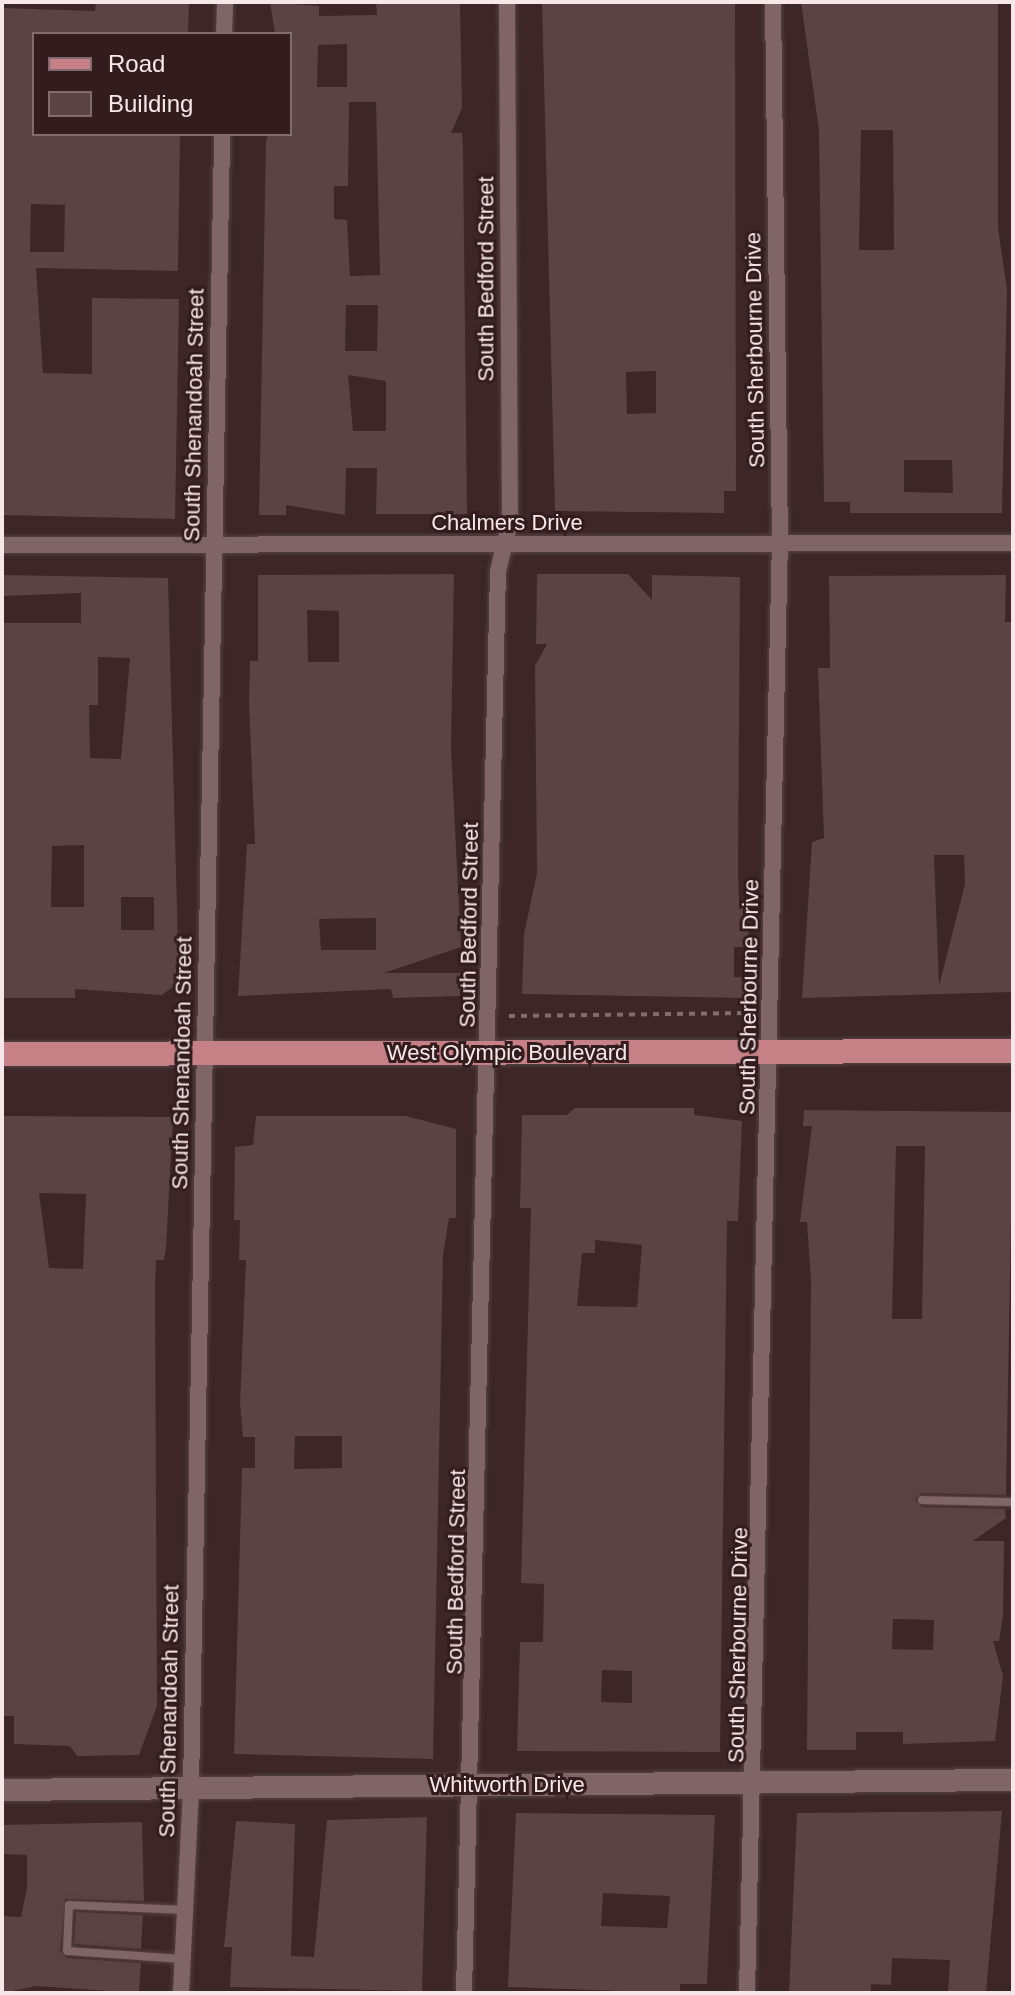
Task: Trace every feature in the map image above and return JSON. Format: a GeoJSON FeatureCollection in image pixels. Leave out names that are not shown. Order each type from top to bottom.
{"type":"FeatureCollection","features":[{"type":"Feature","properties":{"kind":"main road","name":"West Olympic Boulevard"},"geometry":{"type":"LineString","coordinates":[[2,1054],[1013,1051]]}},
{"type":"Feature","properties":{"kind":"street"},"geometry":{"type":"LineString","coordinates":[[224,32],[225,2]]}},
{"type":"Feature","properties":{"kind":"street","name":"South Bedford Street"},"geometry":{"type":"LineString","coordinates":[[464,1993],[474,1786],[498,571],[505,545],[507,2]]}},
{"type":"Feature","properties":{"kind":"street","name":"South Sherbourne Drive"},"geometry":{"type":"LineString","coordinates":[[747,1993],[757,1783],[780,544],[773,2]]}},
{"type":"Feature","properties":{"kind":"street","name":"South Shenandoah Street"},"geometry":{"type":"LineString","coordinates":[[181,1993],[191,1786],[222,136]]}},
{"type":"Feature","properties":{"kind":"street","name":"Chalmers Drive"},"geometry":{"type":"LineString","coordinates":[[2,545],[1013,543]]}},
{"type":"Feature","properties":{"kind":"street","name":"Whitworth Drive"},"geometry":{"type":"LineString","coordinates":[[2,1790],[1013,1780]]}},
{"type":"Feature","properties":{"kind":"lane"},"geometry":{"type":"LineString","coordinates":[[922,1500],[1013,1502]]}},
{"type":"Feature","properties":{"kind":"lane"},"geometry":{"type":"LineString","coordinates":[[183,1959],[67,1951],[69,1905],[185,1910]]}},
{"type":"Feature","properties":{"kind":"path"},"geometry":{"type":"LineString","coordinates":[[509,1016],[750,1013]]}},
{"type":"Feature","properties":{"kind":"building"},"geometry":{"type":"Polygon","coordinates":[[[96,2],[189,2],[188,32],[32,32],[32,136],[180,136],[178,271],[36,268],[43,373],[92,374],[92,298],[179,299],[175,519],[2,515],[2,8],[95,11],[96,2]],[[31,204],[30,252],[64,252],[65,205],[31,204]]]}},
{"type":"Feature","properties":{"kind":"building"},"geometry":{"type":"Polygon","coordinates":[[[270,2],[319,6],[319,16],[377,15],[376,2],[460,2],[462,108],[451,133],[462,133],[463,146],[467,514],[376,514],[377,468],[346,468],[345,515],[286,505],[286,515],[259,515],[267,136],[292,136],[292,32],[275,32],[270,2]],[[347,44],[318,45],[317,87],[347,87],[347,44]],[[349,102],[348,186],[334,186],[334,219],[347,220],[350,276],[380,275],[376,102],[349,102]],[[346,305],[345,351],[377,351],[378,305],[346,305]],[[348,375],[353,431],[386,431],[386,381],[348,375]]]}},
{"type":"Feature","properties":{"kind":"building"},"geometry":{"type":"Polygon","coordinates":[[[542,2],[735,2],[736,491],[724,491],[724,513],[555,511],[542,2]],[[656,371],[626,372],[627,414],[656,413],[656,371]]]}},
{"type":"Feature","properties":{"kind":"building"},"geometry":{"type":"Polygon","coordinates":[[[801,2],[998,2],[998,228],[1007,289],[1002,513],[850,513],[850,502],[824,502],[819,131],[801,2]],[[861,130],[859,250],[894,250],[893,130],[861,130]],[[904,460],[904,492],[953,493],[952,460],[904,460]]]}},
{"type":"Feature","properties":{"kind":"building"},"geometry":{"type":"Polygon","coordinates":[[[454,574],[451,748],[461,947],[384,973],[460,973],[460,996],[393,998],[391,989],[238,996],[247,844],[255,844],[249,703],[250,661],[258,661],[258,575],[454,574]],[[307,610],[308,662],[339,662],[339,611],[307,610]],[[376,918],[319,919],[321,950],[376,950],[376,918]]]}},
{"type":"Feature","properties":{"kind":"building"},"geometry":{"type":"Polygon","coordinates":[[[537,574],[628,574],[652,600],[652,575],[740,577],[738,874],[739,901],[749,901],[748,947],[734,947],[734,977],[745,977],[747,998],[522,994],[524,934],[537,873],[535,666],[547,644],[536,644],[537,574]]]}},
{"type":"Feature","properties":{"kind":"building"},"geometry":{"type":"Polygon","coordinates":[[[2,575],[168,578],[179,982],[162,995],[75,989],[75,998],[2,998],[2,623],[81,623],[81,593],[2,596],[2,575]],[[98,657],[98,705],[89,705],[90,758],[121,759],[130,658],[98,657]],[[84,845],[52,846],[51,907],[84,907],[84,845]],[[121,897],[121,930],[154,930],[154,897],[121,897]]]}},
{"type":"Feature","properties":{"kind":"building"},"geometry":{"type":"Polygon","coordinates":[[[1006,575],[1005,622],[1013,622],[1013,992],[802,998],[812,842],[824,838],[818,668],[830,668],[829,576],[1006,575]],[[934,855],[939,986],[965,884],[964,855],[934,855]]]}},
{"type":"Feature","properties":{"kind":"building"},"geometry":{"type":"Polygon","coordinates":[[[575,1108],[694,1108],[694,1115],[742,1121],[738,1221],[727,1221],[720,1752],[517,1751],[520,1642],[543,1642],[544,1584],[521,1583],[531,1208],[520,1208],[522,1115],[567,1115],[575,1108]],[[595,1240],[595,1253],[582,1253],[577,1306],[637,1307],[642,1245],[595,1240]],[[602,1670],[601,1702],[632,1703],[632,1671],[602,1670]]]}},
{"type":"Feature","properties":{"kind":"building"},"geometry":{"type":"Polygon","coordinates":[[[804,1110],[1013,1112],[1006,1495],[922,1493],[915,1499],[922,1507],[1005,1509],[1006,1518],[973,1541],[1004,1541],[1003,1616],[999,1641],[993,1641],[1003,1676],[995,1741],[903,1744],[903,1732],[856,1732],[856,1750],[807,1750],[811,1280],[807,1222],[800,1222],[812,1126],[803,1126],[804,1110]],[[896,1146],[892,1319],[922,1319],[925,1146],[896,1146]],[[893,1619],[892,1649],[933,1650],[934,1620],[893,1619]]]}},
{"type":"Feature","properties":{"kind":"building"},"geometry":{"type":"Polygon","coordinates":[[[3,1116],[173,1117],[166,1249],[164,1260],[156,1260],[155,1288],[157,1706],[139,1755],[77,1756],[70,1746],[14,1744],[14,1716],[2,1716],[3,1116]],[[39,1193],[49,1268],[83,1269],[86,1194],[39,1193]]]}},
{"type":"Feature","properties":{"kind":"building"},"geometry":{"type":"Polygon","coordinates":[[[256,1116],[406,1116],[456,1129],[456,1218],[449,1218],[443,1255],[433,1759],[234,1754],[242,1468],[255,1468],[255,1437],[243,1437],[240,1403],[246,1260],[239,1260],[240,1220],[234,1220],[235,1147],[253,1145],[256,1116]],[[295,1436],[294,1469],[342,1468],[342,1436],[295,1436]]]}},
{"type":"Feature","properties":{"kind":"building"},"geometry":{"type":"Polygon","coordinates":[[[1002,1811],[986,1993],[948,1993],[950,1960],[892,1958],[891,1985],[871,1984],[871,1993],[789,1993],[797,1813],[1002,1811]]]}},
{"type":"Feature","properties":{"kind":"building"},"geometry":{"type":"Polygon","coordinates":[[[516,1813],[715,1815],[707,1984],[680,1984],[680,1993],[508,1987],[516,1813]],[[603,1893],[601,1926],[667,1928],[670,1896],[603,1893]]]}},
{"type":"Feature","properties":{"kind":"building"},"geometry":{"type":"Polygon","coordinates":[[[427,1817],[422,1991],[230,1987],[232,1947],[224,1947],[236,1821],[295,1824],[291,1956],[314,1957],[327,1820],[427,1817]]]}},
{"type":"Feature","properties":{"kind":"building"},"geometry":{"type":"Polygon","coordinates":[[[142,1822],[144,1901],[65,1899],[60,1951],[67,1958],[141,1963],[139,1993],[36,1986],[2,1993],[2,1916],[21,1917],[27,1888],[27,1855],[2,1854],[2,1825],[142,1822]]]}},
{"type":"Feature","properties":{"kind":"building"},"geometry":{"type":"Polygon","coordinates":[[[76,1912],[143,1915],[141,1949],[74,1944],[76,1912]]]}}]}
